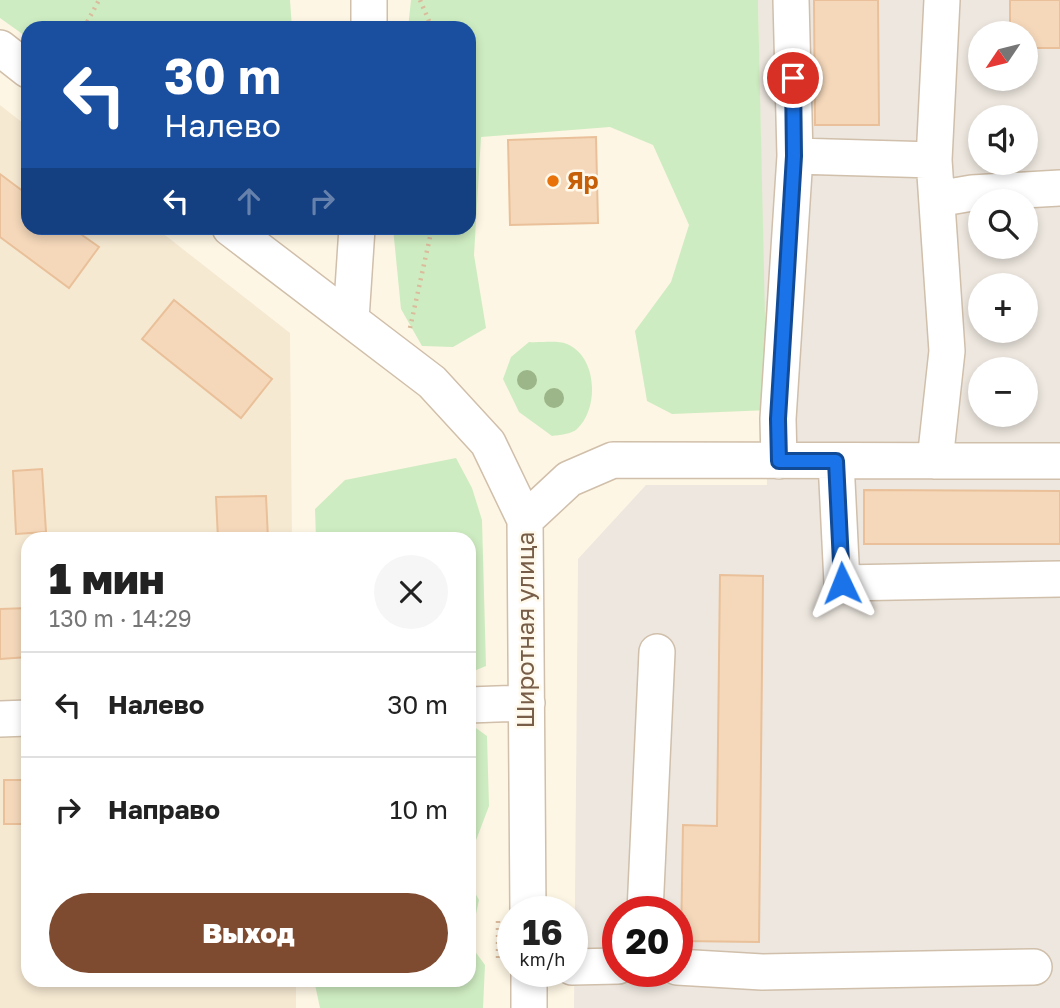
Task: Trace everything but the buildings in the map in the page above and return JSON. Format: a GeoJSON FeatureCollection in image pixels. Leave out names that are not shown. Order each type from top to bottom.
{"type":"FeatureCollection","features":[{"type":"Feature","properties":{"kind":"street"},"geometry":{"type":"LineString","coordinates":[[369,0],[369,21]]}},
{"type":"Feature","properties":{"kind":"street"},"geometry":{"type":"LineString","coordinates":[[779,461],[778,419],[794,156],[791,0]]}},
{"type":"Feature","properties":{"kind":"street"},"geometry":{"type":"LineString","coordinates":[[935,461],[947,351],[934,160],[942,0]]}},
{"type":"Feature","properties":{"kind":"street"},"geometry":{"type":"LineString","coordinates":[[0,48],[21,64]]}},
{"type":"Feature","properties":{"kind":"street"},"geometry":{"type":"LineString","coordinates":[[794,156],[934,160]]}},
{"type":"Feature","properties":{"kind":"street"},"geometry":{"type":"LineString","coordinates":[[937,199],[972,193],[1060,188]]}},
{"type":"Feature","properties":{"kind":"street","name":"Широтная улица"},"geometry":{"type":"LineString","coordinates":[[239,235],[432,382],[488,443],[525,520],[528,896]]}},
{"type":"Feature","properties":{"kind":"street"},"geometry":{"type":"LineString","coordinates":[[351,319],[357,235]]}},
{"type":"Feature","properties":{"kind":"street"},"geometry":{"type":"LineString","coordinates":[[525,520],[569,479],[613,460],[1060,461]]}},
{"type":"Feature","properties":{"kind":"street"},"geometry":{"type":"LineString","coordinates":[[836,461],[842,583],[1060,579]]}},
{"type":"Feature","properties":{"kind":"street"},"geometry":{"type":"LineString","coordinates":[[646,896],[657,652]]}},
{"type":"Feature","properties":{"kind":"street"},"geometry":{"type":"LineString","coordinates":[[476,705],[527,703]]}},
{"type":"Feature","properties":{"kind":"street"},"geometry":{"type":"LineString","coordinates":[[0,719],[21,718]]}},
{"type":"Feature","properties":{"kind":"street"},"geometry":{"type":"LineString","coordinates":[[693,968],[762,972],[1034,967]]}},
{"type":"Feature","properties":{"kind":"street"},"geometry":{"type":"LineString","coordinates":[[529,987],[529,1008]]}},
{"type":"Feature","properties":{"kind":"path"},"geometry":{"type":"LineString","coordinates":[[87,21],[99,0]]}},
{"type":"Feature","properties":{"kind":"path"},"geometry":{"type":"LineString","coordinates":[[420,0],[429,21]]}},
{"type":"Feature","properties":{"kind":"path"},"geometry":{"type":"LineString","coordinates":[[409,332],[414,320],[416,291],[430,235]]}},
{"type":"Feature","properties":{"kind":"shaded area"},"geometry":{"type":"Polygon","coordinates":[[[758,0],[1060,0],[1060,1008],[574,1008],[574,987],[588,987],[588,896],[575,896],[578,559],[646,485],[767,485],[758,0]]]}},
{"type":"Feature","properties":{"kind":"shaded area"},"geometry":{"type":"Polygon","coordinates":[[[0,105],[21,122],[21,235],[165,235],[290,333],[292,532],[21,532],[21,987],[296,987],[296,1008],[0,1008],[0,105]]]}},
{"type":"Feature","properties":{"kind":"green space"},"geometry":{"type":"Polygon","coordinates":[[[0,0],[290,0],[292,21],[21,21],[21,33],[0,18],[0,0]]]}},
{"type":"Feature","properties":{"kind":"green space"},"geometry":{"type":"Polygon","coordinates":[[[411,0],[758,0],[767,410],[672,414],[647,401],[635,331],[671,282],[689,225],[653,145],[610,127],[481,137],[476,221],[476,21],[409,21],[411,0]]]}},
{"type":"Feature","properties":{"kind":"green space"},"geometry":{"type":"Polygon","coordinates":[[[394,235],[475,235],[474,255],[486,328],[453,347],[422,346],[401,309],[394,235]]]}},
{"type":"Feature","properties":{"kind":"green space"},"geometry":{"type":"Polygon","coordinates":[[[529,342],[567,344],[585,360],[590,371],[592,397],[584,420],[575,431],[552,436],[519,412],[503,379],[511,357],[529,342]]]}},
{"type":"Feature","properties":{"kind":"green space"},"geometry":{"type":"Polygon","coordinates":[[[456,458],[472,488],[482,520],[486,666],[476,670],[476,532],[316,532],[315,509],[345,480],[456,458]]]}},
{"type":"Feature","properties":{"kind":"green space"},"geometry":{"type":"Polygon","coordinates":[[[476,728],[487,736],[489,806],[476,840],[476,728]]]}},
{"type":"Feature","properties":{"kind":"green space"},"geometry":{"type":"Polygon","coordinates":[[[476,953],[485,965],[483,1008],[320,1008],[316,987],[476,987],[476,953]]]}},
{"type":"Feature","properties":{"kind":"place","name":"Яр"},"geometry":{"type":"Point","coordinates":[553,181]}},
{"type":"Feature","properties":{"kind":"route"},"geometry":{"type":"LineString","coordinates":[[793,78],[794,156],[778,419],[779,461],[836,461],[842,583]]}}]}
